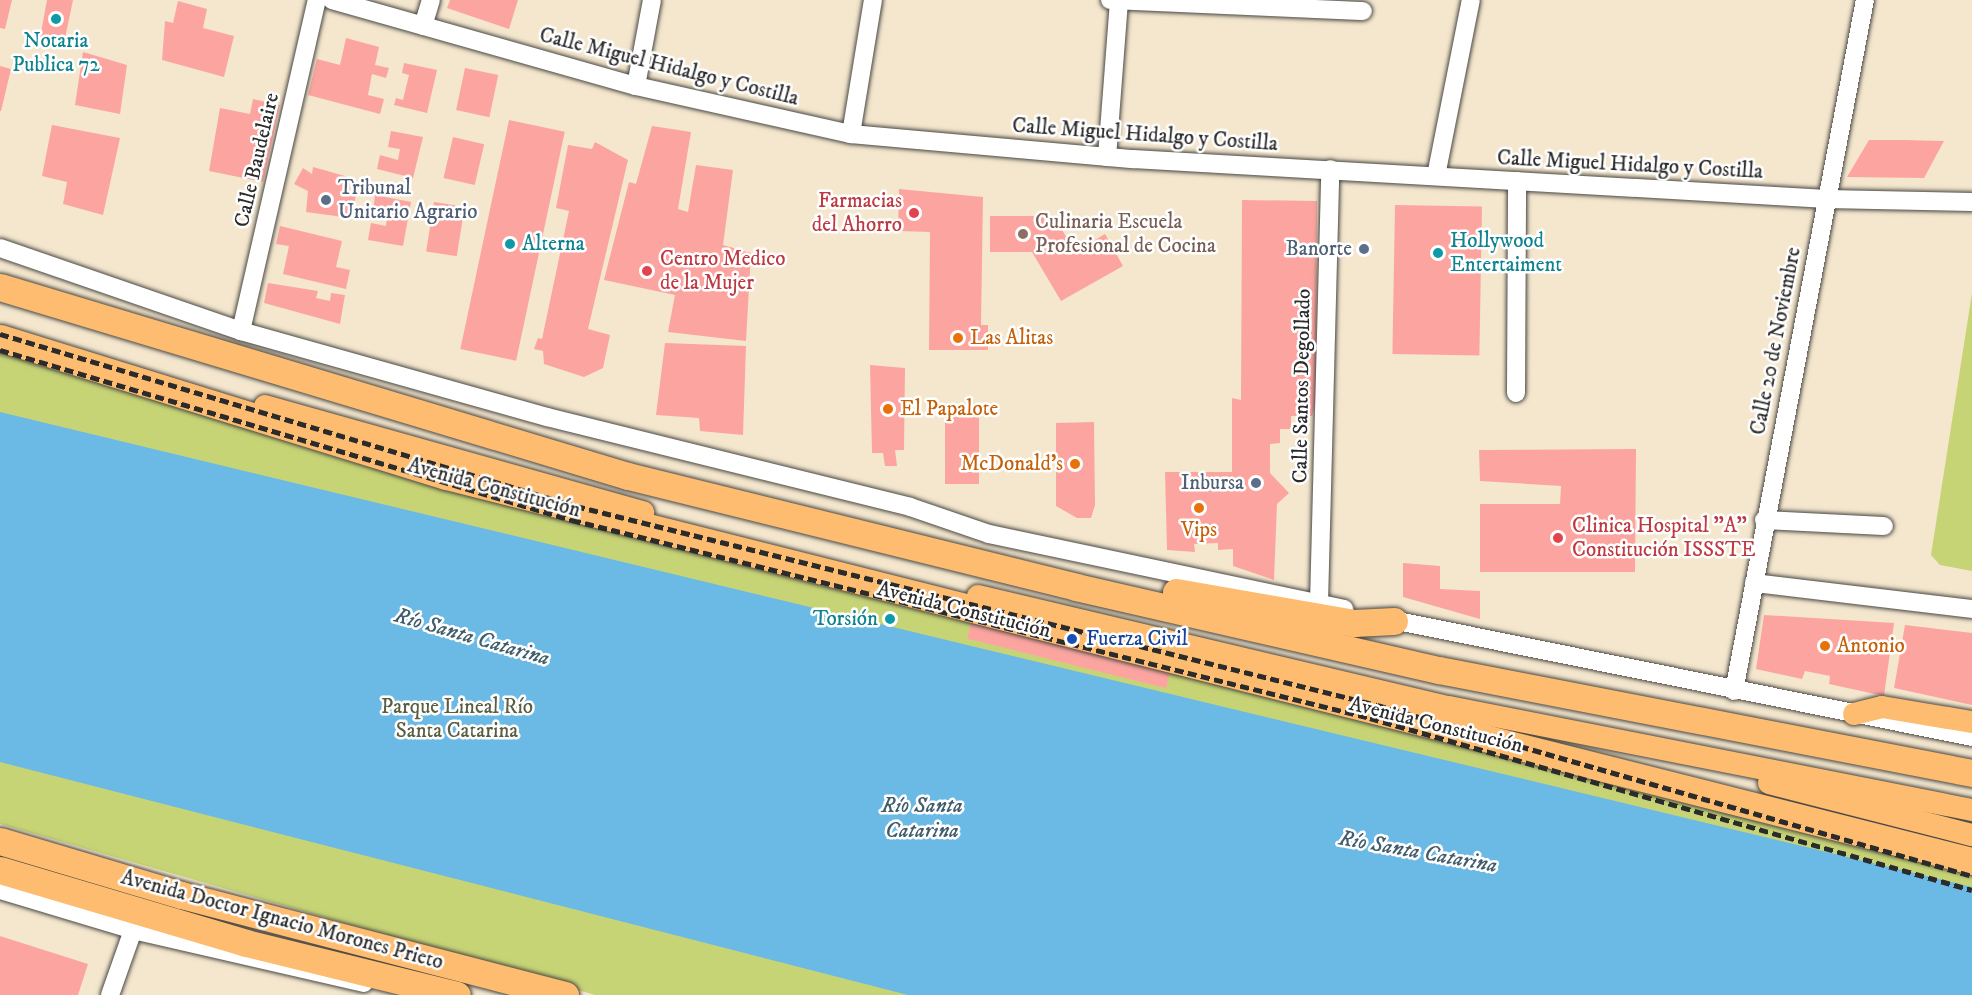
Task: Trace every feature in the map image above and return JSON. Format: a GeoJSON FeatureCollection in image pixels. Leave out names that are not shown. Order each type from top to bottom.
{"type":"FeatureCollection","features":[{"type":"Feature","properties":{"kind":"highway"},"geometry":{"type":"LineString","coordinates":[[0,286],[628,476],[1076,587],[1439,670],[1963,771]]}},
{"type":"Feature","properties":{"kind":"highway","name":"Avenida Constitución"},"geometry":{"type":"LineString","coordinates":[[0,338],[491,488],[1972,861]]}},
{"type":"Feature","properties":{"kind":"highway"},"geometry":{"type":"LineString","coordinates":[[1076,587],[1118,582],[1343,621],[1394,621]]}},
{"type":"Feature","properties":{"kind":"highway","name":"Avenida Doctor Ignacio Morones Prieto"},"geometry":{"type":"LineString","coordinates":[[0,841],[181,895],[565,995]]}},
{"type":"Feature","properties":{"kind":"highway","name":"Avenida Doctor Ignacio Morones Prieto"},"geometry":{"type":"LineString","coordinates":[[0,870],[142,915],[457,995]]}},
{"type":"Feature","properties":{"kind":"main road","name":"Avenida Constitución"},"geometry":{"type":"LineString","coordinates":[[0,324],[427,454],[730,535],[1149,638],[1632,744],[1972,810]]}},
{"type":"Feature","properties":{"kind":"main road"},"geometry":{"type":"LineString","coordinates":[[1854,714],[1882,707],[1971,732]]}},
{"type":"Feature","properties":{"kind":"main road"},"geometry":{"type":"LineString","coordinates":[[1632,744],[1972,835]]}},
{"type":"Feature","properties":{"kind":"street","name":"Calle Baudelaire"},"geometry":{"type":"LineString","coordinates":[[241,331],[317,0]]}},
{"type":"Feature","properties":{"kind":"street","name":"Calle Miguel Hidalgo y Costilla"},"geometry":{"type":"LineString","coordinates":[[332,0],[636,86],[851,134],[1107,157],[1827,199],[1972,202]]}},
{"type":"Feature","properties":{"kind":"street"},"geometry":{"type":"LineString","coordinates":[[423,26],[431,0]]}},
{"type":"Feature","properties":{"kind":"street"},"geometry":{"type":"LineString","coordinates":[[636,86],[652,0]]}},
{"type":"Feature","properties":{"kind":"street"},"geometry":{"type":"LineString","coordinates":[[851,134],[873,0]]}},
{"type":"Feature","properties":{"kind":"street"},"geometry":{"type":"LineString","coordinates":[[1436,176],[1471,0]]}},
{"type":"Feature","properties":{"kind":"street","name":"Calle 20 de Noviembre"},"geometry":{"type":"LineString","coordinates":[[1734,691],[1764,520],[1865,0]]}},
{"type":"Feature","properties":{"kind":"street"},"geometry":{"type":"LineString","coordinates":[[1107,157],[1116,1],[1363,10]]}},
{"type":"Feature","properties":{"kind":"street","name":"Calle Santos Degollado"},"geometry":{"type":"LineString","coordinates":[[1320,603],[1330,169]]}},
{"type":"Feature","properties":{"kind":"street"},"geometry":{"type":"LineString","coordinates":[[1516,393],[1517,181]]}},
{"type":"Feature","properties":{"kind":"street"},"geometry":{"type":"LineString","coordinates":[[0,248],[241,331],[547,417],[910,507],[989,534],[1320,603],[1394,621],[1854,714]]}},
{"type":"Feature","properties":{"kind":"street"},"geometry":{"type":"LineString","coordinates":[[1764,520],[1884,526]]}},
{"type":"Feature","properties":{"kind":"street"},"geometry":{"type":"LineString","coordinates":[[1754,583],[1972,609]]}},
{"type":"Feature","properties":{"kind":"street","name":"Avenida Doctor Ignacio Morones Prieto"},"geometry":{"type":"LineString","coordinates":[[0,890],[133,930],[333,979],[401,982]]}},
{"type":"Feature","properties":{"kind":"street"},"geometry":{"type":"LineString","coordinates":[[110,995],[133,930]]}},
{"type":"Feature","properties":{"kind":"green space"},"geometry":{"type":"Polygon","coordinates":[[[1972,293],[1972,571],[1940,565],[1931,555],[1972,293]]]}},
{"type":"Feature","properties":{"kind":"green space","name":"Río Santa Catarina"},"geometry":{"type":"Polygon","coordinates":[[[0,341],[1972,872],[1972,995],[595,995],[0,824],[0,341]]]}},
{"type":"Feature","properties":{"kind":"water","name":"Río Santa Catarina"},"geometry":{"type":"Polygon","coordinates":[[[0,412],[1972,887],[1972,995],[908,995],[0,762],[0,412]]]}},
{"type":"Feature","properties":{"kind":"building"},"geometry":{"type":"Polygon","coordinates":[[[0,0],[12,0],[5,29],[0,28],[0,0]]]}},
{"type":"Feature","properties":{"kind":"building","name":"Notaria Publica 72"},"geometry":{"type":"Polygon","coordinates":[[[47,0],[73,0],[64,43],[40,38],[47,0]]]}},
{"type":"Feature","properties":{"kind":"building"},"geometry":{"type":"Polygon","coordinates":[[[450,0],[518,0],[509,29],[447,8],[450,0]]]}},
{"type":"Feature","properties":{"kind":"building"},"geometry":{"type":"Polygon","coordinates":[[[178,1],[207,9],[203,28],[234,36],[224,77],[162,60],[165,21],[173,23],[178,1]]]}},
{"type":"Feature","properties":{"kind":"building"},"geometry":{"type":"Polygon","coordinates":[[[346,38],[379,47],[375,65],[389,68],[386,78],[372,74],[368,95],[384,99],[380,114],[308,95],[317,59],[340,65],[346,38]]]}},
{"type":"Feature","properties":{"kind":"building"},"geometry":{"type":"Polygon","coordinates":[[[83,52],[127,65],[120,114],[75,105],[83,52]]]}},
{"type":"Feature","properties":{"kind":"building"},"geometry":{"type":"Polygon","coordinates":[[[404,63],[437,70],[427,113],[394,105],[396,98],[403,100],[409,75],[402,73],[404,63]]]}},
{"type":"Feature","properties":{"kind":"building"},"geometry":{"type":"Polygon","coordinates":[[[0,66],[11,69],[1,111],[0,111],[0,66]]]}},
{"type":"Feature","properties":{"kind":"building"},"geometry":{"type":"Polygon","coordinates":[[[465,68],[498,75],[489,117],[456,110],[465,68]]]}},
{"type":"Feature","properties":{"kind":"building"},"geometry":{"type":"Polygon","coordinates":[[[253,99],[280,105],[263,182],[209,171],[220,108],[250,114],[253,99]]]}},
{"type":"Feature","properties":{"kind":"building","name":"Alterna"},"geometry":{"type":"Polygon","coordinates":[[[509,120],[565,132],[516,361],[460,349],[509,120]]]}},
{"type":"Feature","properties":{"kind":"building"},"geometry":{"type":"Polygon","coordinates":[[[52,125],[120,138],[103,215],[63,204],[67,182],[42,176],[52,125]]]}},
{"type":"Feature","properties":{"kind":"building"},"geometry":{"type":"Polygon","coordinates":[[[652,126],[691,132],[678,209],[688,212],[696,165],[733,170],[723,245],[751,253],[746,341],[668,332],[675,295],[604,280],[629,182],[636,184],[652,126]]]}},
{"type":"Feature","properties":{"kind":"building"},"geometry":{"type":"Polygon","coordinates":[[[391,131],[423,137],[413,178],[377,169],[380,155],[398,160],[400,149],[388,147],[391,131]]]}},
{"type":"Feature","properties":{"kind":"building"},"geometry":{"type":"Polygon","coordinates":[[[453,137],[484,144],[475,185],[444,178],[453,137]]]}},
{"type":"Feature","properties":{"kind":"building"},"geometry":{"type":"Polygon","coordinates":[[[1869,140],[1944,141],[1924,178],[1847,177],[1869,140]]]}},
{"type":"Feature","properties":{"kind":"building"},"geometry":{"type":"Polygon","coordinates":[[[595,142],[628,160],[588,329],[610,335],[603,368],[584,377],[544,364],[543,351],[534,349],[538,338],[542,339],[569,211],[556,208],[568,145],[592,149],[595,142]]]}},
{"type":"Feature","properties":{"kind":"building"},"geometry":{"type":"Polygon","coordinates":[[[313,167],[352,178],[349,192],[356,194],[354,207],[361,208],[358,219],[306,212],[308,191],[294,184],[303,168],[312,174],[313,167]]]}},
{"type":"Feature","properties":{"kind":"building"},"geometry":{"type":"Polygon","coordinates":[[[899,189],[983,197],[981,325],[988,325],[988,350],[929,350],[930,232],[898,231],[899,189]]]}},
{"type":"Feature","properties":{"kind":"building"},"geometry":{"type":"Polygon","coordinates":[[[375,195],[411,202],[403,246],[368,240],[371,223],[386,226],[387,215],[373,212],[375,195]]]}},
{"type":"Feature","properties":{"kind":"building"},"geometry":{"type":"Polygon","coordinates":[[[1242,200],[1317,201],[1316,400],[1312,416],[1291,416],[1291,429],[1280,429],[1280,443],[1270,444],[1270,473],[1289,493],[1277,504],[1274,580],[1233,566],[1233,549],[1218,550],[1218,543],[1194,544],[1195,552],[1167,550],[1165,472],[1232,472],[1232,398],[1241,400],[1242,200]]]}},
{"type":"Feature","properties":{"kind":"building"},"geometry":{"type":"Polygon","coordinates":[[[434,202],[465,207],[457,256],[426,251],[434,202]]]}},
{"type":"Feature","properties":{"kind":"building","name":"Hollywood Entertaiment"},"geometry":{"type":"Polygon","coordinates":[[[1395,205],[1482,207],[1479,355],[1392,354],[1395,205]]]}},
{"type":"Feature","properties":{"kind":"building"},"geometry":{"type":"Polygon","coordinates":[[[990,216],[1054,216],[1075,252],[1105,234],[1123,266],[1061,301],[1032,252],[990,252],[990,216]]]}},
{"type":"Feature","properties":{"kind":"building"},"geometry":{"type":"Polygon","coordinates":[[[280,226],[342,241],[336,267],[350,270],[346,289],[283,274],[289,246],[276,244],[280,226]]]}},
{"type":"Feature","properties":{"kind":"building"},"geometry":{"type":"Polygon","coordinates":[[[268,283],[318,291],[316,298],[330,301],[331,293],[345,295],[340,324],[264,303],[268,283]]]}},
{"type":"Feature","properties":{"kind":"building"},"geometry":{"type":"Polygon","coordinates":[[[665,343],[746,346],[743,435],[700,431],[699,418],[656,415],[665,343]]]}},
{"type":"Feature","properties":{"kind":"building","name":"El Papalote"},"geometry":{"type":"Polygon","coordinates":[[[870,365],[905,368],[904,450],[895,450],[897,466],[885,466],[883,453],[872,453],[870,365]]]}},
{"type":"Feature","properties":{"kind":"building"},"geometry":{"type":"Polygon","coordinates":[[[945,417],[979,417],[979,484],[945,484],[945,417]]]}},
{"type":"Feature","properties":{"kind":"building","name":"McDonald's"},"geometry":{"type":"Polygon","coordinates":[[[1094,422],[1095,505],[1091,518],[1077,518],[1056,506],[1056,423],[1094,422]]]}},
{"type":"Feature","properties":{"kind":"building"},"geometry":{"type":"Polygon","coordinates":[[[1636,449],[1635,572],[1480,572],[1480,504],[1560,504],[1561,486],[1480,481],[1479,450],[1636,449]]]}},
{"type":"Feature","properties":{"kind":"building"},"geometry":{"type":"Polygon","coordinates":[[[1403,563],[1440,566],[1440,589],[1480,591],[1480,619],[1403,597],[1403,563]]]}},
{"type":"Feature","properties":{"kind":"building","name":"Fuerza Civil"},"geometry":{"type":"Polygon","coordinates":[[[979,591],[1178,641],[1166,688],[967,639],[979,591]]]}},
{"type":"Feature","properties":{"kind":"building","name":"Antonio"},"geometry":{"type":"Polygon","coordinates":[[[1764,615],[1894,623],[1884,696],[1829,684],[1830,676],[1805,671],[1802,679],[1756,669],[1764,615]]]}},
{"type":"Feature","properties":{"kind":"building"},"geometry":{"type":"Polygon","coordinates":[[[1905,625],[1972,633],[1972,705],[1894,688],[1905,625]]]}},
{"type":"Feature","properties":{"kind":"building"},"geometry":{"type":"Polygon","coordinates":[[[0,936],[88,964],[78,995],[0,995],[0,936]]]}},
{"type":"Feature","properties":{"kind":"railway"},"geometry":{"type":"LineString","coordinates":[[0,334],[576,506],[1377,705],[1972,876]]}},
{"type":"Feature","properties":{"kind":"railway"},"geometry":{"type":"LineString","coordinates":[[0,350],[572,520],[1370,718],[1972,890]]}},
{"type":"Feature","properties":{"kind":"place","name":"Notaria Publica 72"},"geometry":{"type":"Point","coordinates":[56,19]}},
{"type":"Feature","properties":{"kind":"place","name":"Tribunal Unitario Agrario"},"geometry":{"type":"Point","coordinates":[326,200]}},
{"type":"Feature","properties":{"kind":"place","name":"Farmacias del Ahorro"},"geometry":{"type":"Point","coordinates":[914,213]}},
{"type":"Feature","properties":{"kind":"place","name":"Culinaria Escuela Profesional de Cocina"},"geometry":{"type":"Point","coordinates":[1023,234]}},
{"type":"Feature","properties":{"kind":"place","name":"Alterna"},"geometry":{"type":"Point","coordinates":[510,244]}},
{"type":"Feature","properties":{"kind":"place","name":"Banorte"},"geometry":{"type":"Point","coordinates":[1364,249]}},
{"type":"Feature","properties":{"kind":"place","name":"Hollywood Entertaiment"},"geometry":{"type":"Point","coordinates":[1438,253]}},
{"type":"Feature","properties":{"kind":"place","name":"Centro Medico de la Mujer"},"geometry":{"type":"Point","coordinates":[647,271]}},
{"type":"Feature","properties":{"kind":"place","name":"Las Alitas"},"geometry":{"type":"Point","coordinates":[958,338]}},
{"type":"Feature","properties":{"kind":"place","name":"El Papalote"},"geometry":{"type":"Point","coordinates":[888,409]}},
{"type":"Feature","properties":{"kind":"place","name":"McDonald's"},"geometry":{"type":"Point","coordinates":[1075,464]}},
{"type":"Feature","properties":{"kind":"place","name":"Inbursa"},"geometry":{"type":"Point","coordinates":[1256,483]}},
{"type":"Feature","properties":{"kind":"place","name":"Vips"},"geometry":{"type":"Point","coordinates":[1199,508]}},
{"type":"Feature","properties":{"kind":"place","name":"Clinica Hospital \"A\" Constitución ISSSTE"},"geometry":{"type":"Point","coordinates":[1558,538]}},
{"type":"Feature","properties":{"kind":"place","name":"Torsión"},"geometry":{"type":"Point","coordinates":[890,619]}},
{"type":"Feature","properties":{"kind":"place","name":"Fuerza Civil"},"geometry":{"type":"Point","coordinates":[1072,639]}},
{"type":"Feature","properties":{"kind":"place","name":"Antonio"},"geometry":{"type":"Point","coordinates":[1825,646]}},
{"type":"Feature","properties":{"kind":"park label","name":"Parque Lineal Río Santa Catarina"},"geometry":{"type":"Point","coordinates":[457,719]}}]}
